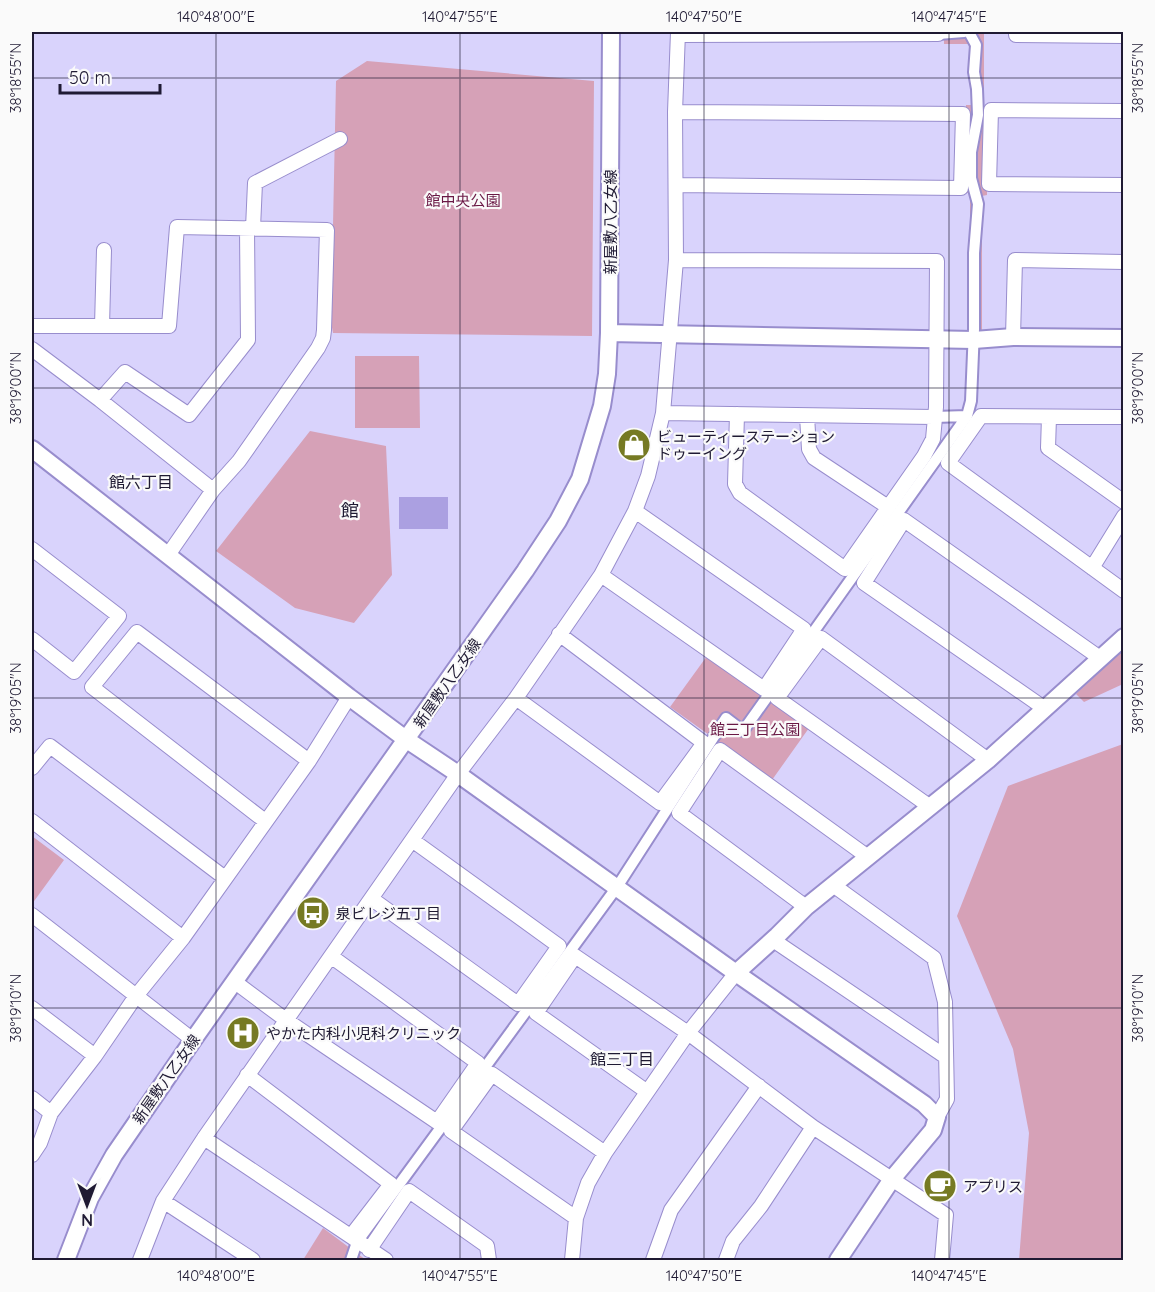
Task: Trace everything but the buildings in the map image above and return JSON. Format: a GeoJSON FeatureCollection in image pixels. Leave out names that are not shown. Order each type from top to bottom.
{"type":"FeatureCollection","features":[{"type":"Feature","properties":{"kind":"street","name":"新屋敷八乙女線"},"geometry":{"type":"LineString","coordinates":[[66,1260],[81,1219],[99,1180],[114,1155],[525,571],[558,521],[580,479],[602,406],[607,374],[611,32]]}},
{"type":"Feature","properties":{"kind":"street"},"geometry":{"type":"LineString","coordinates":[[140,1260],[162,1201],[458,774],[516,698],[602,575],[635,511],[648,476],[663,413],[676,260],[675,112],[678,33],[964,32]]}},
{"type":"Feature","properties":{"kind":"street"},"geometry":{"type":"LineString","coordinates":[[354,1239],[617,887],[726,718],[743,731],[967,416],[971,401],[974,254],[978,204],[971,178],[971,152],[978,115],[974,72],[976,45],[969,32]]}},
{"type":"Feature","properties":{"kind":"street"},"geometry":{"type":"LineString","coordinates":[[1016,32],[1016,35],[1124,36]]}},
{"type":"Feature","properties":{"kind":"street"},"geometry":{"type":"LineString","coordinates":[[1124,111],[991,110],[989,184],[1124,186]]}},
{"type":"Feature","properties":{"kind":"street"},"geometry":{"type":"LineString","coordinates":[[675,112],[963,114],[961,188],[677,185]]}},
{"type":"Feature","properties":{"kind":"street"},"geometry":{"type":"LineString","coordinates":[[100,400],[125,372],[189,415],[248,340],[250,228],[255,183],[340,138]]}},
{"type":"Feature","properties":{"kind":"street"},"geometry":{"type":"LineString","coordinates":[[32,326],[169,326],[177,227],[327,230],[324,330],[318,348],[239,461],[213,490],[168,555]]}},
{"type":"Feature","properties":{"kind":"street"},"geometry":{"type":"LineString","coordinates":[[102,326],[104,250]]}},
{"type":"Feature","properties":{"kind":"street"},"geometry":{"type":"LineString","coordinates":[[676,260],[937,261],[933,439],[845,569],[740,493],[735,484],[736,414]]}},
{"type":"Feature","properties":{"kind":"street"},"geometry":{"type":"LineString","coordinates":[[1013,337],[1015,260],[1124,262]]}},
{"type":"Feature","properties":{"kind":"street"},"geometry":{"type":"LineString","coordinates":[[609,333],[974,340],[1013,337],[1124,338]]}},
{"type":"Feature","properties":{"kind":"street"},"geometry":{"type":"LineString","coordinates":[[32,349],[213,490]]}},
{"type":"Feature","properties":{"kind":"street"},"geometry":{"type":"LineString","coordinates":[[663,413],[967,416]]}},
{"type":"Feature","properties":{"kind":"street"},"geometry":{"type":"LineString","coordinates":[[807,416],[809,449],[814,458],[888,507]]}},
{"type":"Feature","properties":{"kind":"street"},"geometry":{"type":"LineString","coordinates":[[1124,417],[981,416],[948,464],[1124,591]]}},
{"type":"Feature","properties":{"kind":"street"},"geometry":{"type":"LineString","coordinates":[[1049,417],[1048,448],[1124,502]]}},
{"type":"Feature","properties":{"kind":"street"},"geometry":{"type":"LineString","coordinates":[[32,449],[407,740],[924,1104],[937,1117]]}},
{"type":"Feature","properties":{"kind":"street"},"geometry":{"type":"LineString","coordinates":[[602,575],[764,689],[804,629],[635,511]]}},
{"type":"Feature","properties":{"kind":"street"},"geometry":{"type":"LineString","coordinates":[[1092,568],[1124,516]]}},
{"type":"Feature","properties":{"kind":"street"},"geometry":{"type":"LineString","coordinates":[[1044,708],[864,583],[904,520],[1100,658]]}},
{"type":"Feature","properties":{"kind":"street"},"geometry":{"type":"LineString","coordinates":[[32,549],[118,616],[74,672],[32,639]]}},
{"type":"Feature","properties":{"kind":"street"},"geometry":{"type":"LineString","coordinates":[[265,821],[92,687],[137,632],[309,761]]}},
{"type":"Feature","properties":{"kind":"street"},"geometry":{"type":"LineString","coordinates":[[516,698],[660,803],[704,742],[559,634]]}},
{"type":"Feature","properties":{"kind":"street"},"geometry":{"type":"LineString","coordinates":[[572,1260],[576,1218],[588,1183],[605,1153],[688,1033],[736,973],[806,907],[988,760],[1124,637]]}},
{"type":"Feature","properties":{"kind":"street"},"geometry":{"type":"LineString","coordinates":[[929,806],[777,698],[821,639],[988,760]]}},
{"type":"Feature","properties":{"kind":"street"},"geometry":{"type":"LineString","coordinates":[[32,1155],[40,1143],[51,1113],[95,1056],[136,996],[183,938],[309,761],[349,697]]}},
{"type":"Feature","properties":{"kind":"street"},"geometry":{"type":"LineString","coordinates":[[32,768],[50,746],[225,878]]}},
{"type":"Feature","properties":{"kind":"street"},"geometry":{"type":"LineString","coordinates":[[806,907],[679,813],[720,750],[868,857]]}},
{"type":"Feature","properties":{"kind":"street"},"geometry":{"type":"LineString","coordinates":[[32,821],[183,938]]}},
{"type":"Feature","properties":{"kind":"street"},"geometry":{"type":"LineString","coordinates":[[372,899],[518,1004],[559,946],[412,840]]}},
{"type":"Feature","properties":{"kind":"street"},"geometry":{"type":"LineString","coordinates":[[833,885],[934,958],[945,1002],[947,1099],[933,1130],[892,1179],[838,1260]]}},
{"type":"Feature","properties":{"kind":"street"},"geometry":{"type":"LineString","coordinates":[[32,915],[193,1040]]}},
{"type":"Feature","properties":{"kind":"street"},"geometry":{"type":"LineString","coordinates":[[773,940],[946,1057]]}},
{"type":"Feature","properties":{"kind":"street"},"geometry":{"type":"LineString","coordinates":[[646,1091],[536,1013],[575,956],[688,1033],[813,1127],[946,1215],[942,1260]]}},
{"type":"Feature","properties":{"kind":"street"},"geometry":{"type":"LineString","coordinates":[[235,982],[286,1020],[437,1122],[478,1063],[332,957]]}},
{"type":"Feature","properties":{"kind":"street"},"geometry":{"type":"LineString","coordinates":[[32,1008],[95,1056]]}},
{"type":"Feature","properties":{"kind":"street"},"geometry":{"type":"LineString","coordinates":[[576,1218],[451,1131],[492,1074],[605,1153]]}},
{"type":"Feature","properties":{"kind":"street"},"geometry":{"type":"LineString","coordinates":[[248,1075],[391,1184],[354,1239],[351,1260]]}},
{"type":"Feature","properties":{"kind":"street"},"geometry":{"type":"LineString","coordinates":[[653,1260],[670,1210],[759,1086]]}},
{"type":"Feature","properties":{"kind":"street"},"geometry":{"type":"LineString","coordinates":[[32,1098],[51,1113]]}},
{"type":"Feature","properties":{"kind":"street"},"geometry":{"type":"LineString","coordinates":[[726,1260],[733,1241],[761,1206],[813,1127]]}},
{"type":"Feature","properties":{"kind":"street"},"geometry":{"type":"LineString","coordinates":[[204,1138],[386,1260]]}},
{"type":"Feature","properties":{"kind":"street"},"geometry":{"type":"LineString","coordinates":[[369,1250],[409,1191],[487,1246],[489,1260]]}},
{"type":"Feature","properties":{"kind":"street"},"geometry":{"type":"LineString","coordinates":[[162,1201],[253,1260]]}},
{"type":"Feature","properties":{"kind":"green space"},"geometry":{"type":"Polygon","coordinates":[[[944,32],[984,32],[987,195],[982,196],[982,335],[970,335],[970,193],[966,193],[966,105],[971,105],[971,44],[944,44],[944,32]]]}},
{"type":"Feature","properties":{"kind":"green space","name":"館中央公園"},"geometry":{"type":"Polygon","coordinates":[[[367,61],[594,81],[592,336],[333,333],[331,322],[336,81],[367,61]]]}},
{"type":"Feature","properties":{"kind":"green space"},"geometry":{"type":"Polygon","coordinates":[[[355,356],[419,356],[420,428],[355,428],[355,356]]]}},
{"type":"Feature","properties":{"kind":"green space"},"geometry":{"type":"Polygon","coordinates":[[[310,431],[386,446],[392,575],[354,623],[295,608],[216,551],[310,431]]]}},
{"type":"Feature","properties":{"kind":"green space"},"geometry":{"type":"Polygon","coordinates":[[[1123,650],[1123,684],[1084,702],[1076,694],[1123,650]]]}},
{"type":"Feature","properties":{"kind":"green space","name":"館三丁目公園"},"geometry":{"type":"Polygon","coordinates":[[[707,656],[809,728],[772,780],[670,707],[707,656]]]}},
{"type":"Feature","properties":{"kind":"green space"},"geometry":{"type":"Polygon","coordinates":[[[1123,744],[1123,1260],[1019,1260],[1029,1133],[1013,1049],[957,916],[1008,786],[1123,744]]]}},
{"type":"Feature","properties":{"kind":"green space"},"geometry":{"type":"Polygon","coordinates":[[[32,836],[64,860],[32,904],[32,836]]]}},
{"type":"Feature","properties":{"kind":"green space"},"geometry":{"type":"Polygon","coordinates":[[[323,1228],[366,1260],[303,1260],[323,1228]]]}},
{"type":"Feature","properties":{"kind":"shaded area"},"geometry":{"type":"Polygon","coordinates":[[[399,497],[448,497],[448,529],[399,529],[399,497]]]}},
{"type":"Feature","properties":{"kind":"place","name":"ビューティーステーション ドゥーイング"},"geometry":{"type":"Point","coordinates":[634,445]}},
{"type":"Feature","properties":{"kind":"place","name":"泉ビレジ五丁目"},"geometry":{"type":"Point","coordinates":[313,913]}},
{"type":"Feature","properties":{"kind":"place","name":"やかた内科小児科クリニック"},"geometry":{"type":"Point","coordinates":[243,1033]}},
{"type":"Feature","properties":{"kind":"place","name":"アプリス"},"geometry":{"type":"Point","coordinates":[940,1186]}},
{"type":"Feature","properties":{"kind":"district","name":"館六丁目"},"geometry":{"type":"Point","coordinates":[141,482]}},
{"type":"Feature","properties":{"kind":"district","name":"館"},"geometry":{"type":"Point","coordinates":[350,510]}},
{"type":"Feature","properties":{"kind":"district","name":"館三丁目"},"geometry":{"type":"Point","coordinates":[622,1059]}}]}
